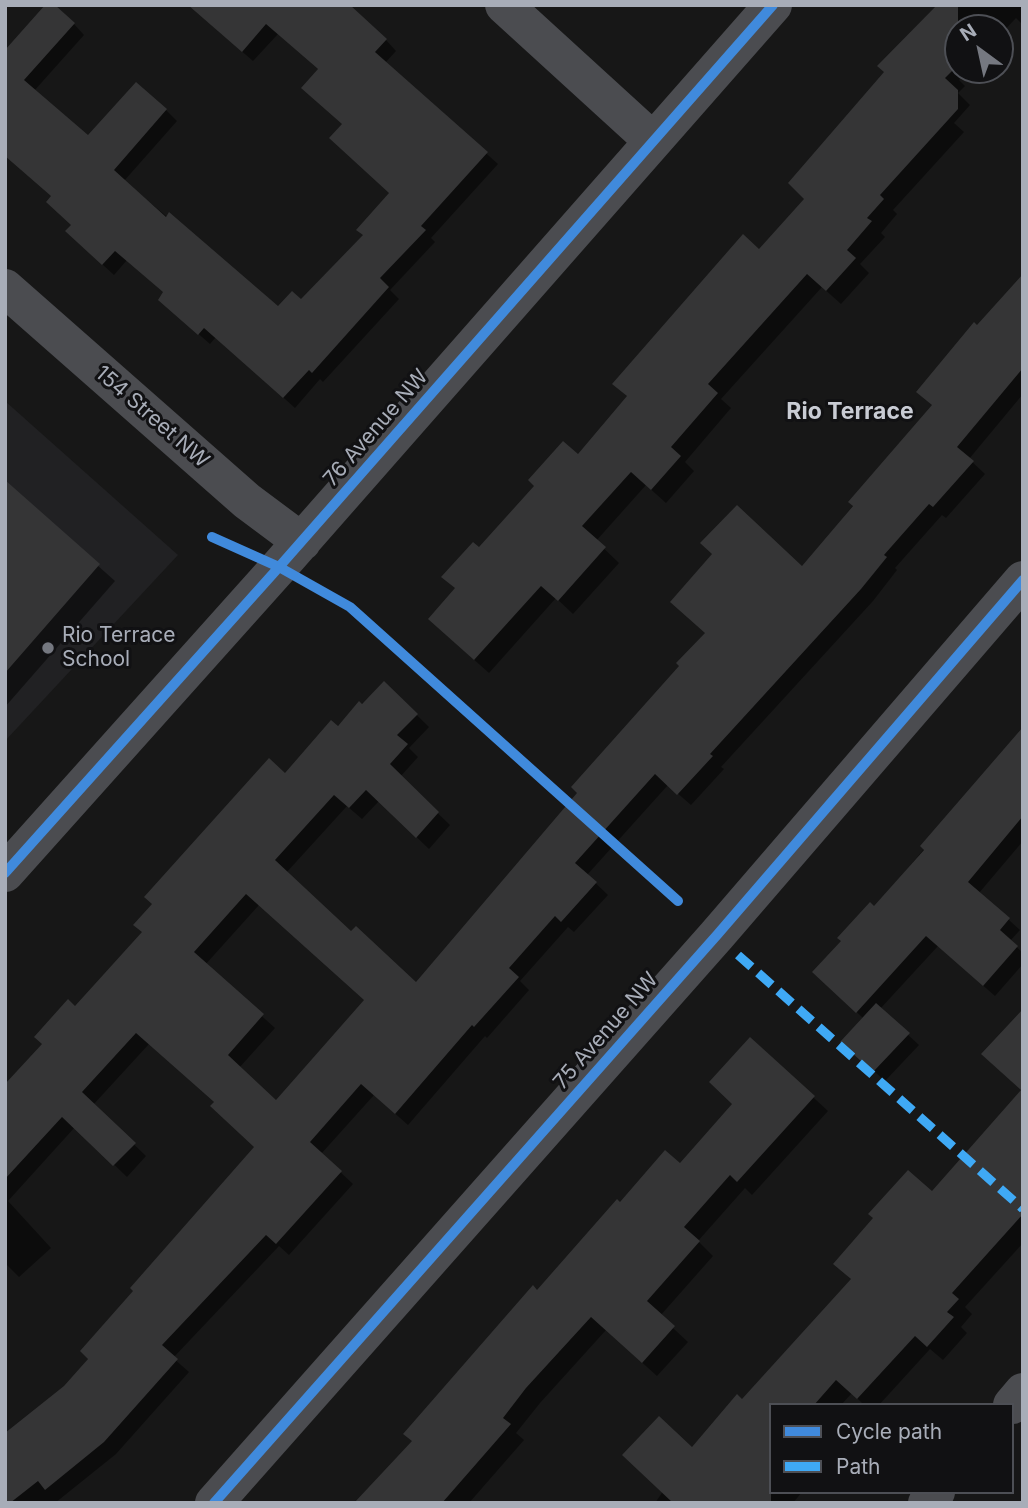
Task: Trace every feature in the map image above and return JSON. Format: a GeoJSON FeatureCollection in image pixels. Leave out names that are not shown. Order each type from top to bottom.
{"type":"FeatureCollection","features":[{"type":"Feature","properties":{"kind":"street"},"geometry":{"type":"LineString","coordinates":[[504,5],[653,141]]}},
{"type":"Feature","properties":{"kind":"street","name":"76 Avenue NW"},"geometry":{"type":"LineString","coordinates":[[5,873],[302,542],[773,5]]}},
{"type":"Feature","properties":{"kind":"street","name":"154 Street NW"},"geometry":{"type":"LineString","coordinates":[[5,288],[247,501],[302,542]]}},
{"type":"Feature","properties":{"kind":"street","name":"75 Avenue NW"},"geometry":{"type":"LineString","coordinates":[[214,1503],[717,935],[1023,580]]}},
{"type":"Feature","properties":{"kind":"shaded area","name":"Rio Terrace School"},"geometry":{"type":"Polygon","coordinates":[[[5,401],[178,555],[5,741],[5,401]]]}},
{"type":"Feature","properties":{"kind":"building"},"geometry":{"type":"Polygon","coordinates":[[[45,5],[55,5],[75,23],[24,80],[88,135],[136,82],[167,109],[114,170],[166,217],[169,212],[278,306],[292,291],[301,299],[363,235],[356,230],[389,193],[329,138],[342,124],[301,88],[318,69],[266,24],[242,52],[188,5],[350,5],[387,39],[375,52],[488,152],[421,226],[426,230],[380,278],[389,287],[312,373],[309,370],[283,398],[204,328],[198,335],[158,300],[163,292],[115,251],[102,265],[65,231],[71,225],[46,202],[51,196],[5,156],[5,50],[45,5]]]}},
{"type":"Feature","properties":{"kind":"building"},"geometry":{"type":"Polygon","coordinates":[[[937,5],[958,5],[958,14],[944,14],[944,84],[952,84],[958,90],[958,109],[880,195],[884,199],[867,218],[872,221],[847,250],[856,258],[826,291],[807,274],[708,384],[718,393],[671,447],[681,456],[651,490],[631,472],[582,526],[606,547],[558,601],[541,586],[474,660],[428,619],[455,588],[441,577],[473,542],[479,547],[534,486],[528,480],[563,441],[578,454],[627,396],[612,384],[743,234],[759,249],[804,199],[788,183],[884,72],[877,66],[937,5]]]}},
{"type":"Feature","properties":{"kind":"building"},"geometry":{"type":"Polygon","coordinates":[[[1023,274],[1023,368],[957,447],[974,461],[933,507],[929,504],[884,555],[887,557],[861,589],[710,754],[713,756],[677,795],[655,774],[575,863],[597,882],[561,922],[555,916],[509,968],[519,977],[474,1027],[472,1025],[395,1114],[361,1084],[310,1142],[342,1171],[276,1244],[266,1235],[162,1345],[178,1359],[104,1442],[45,1490],[38,1481],[10,1503],[5,1503],[5,1433],[64,1386],[88,1359],[80,1351],[133,1291],[130,1288],[254,1147],[210,1106],[214,1102],[136,1033],[82,1092],[136,1143],[113,1166],[62,1117],[5,1179],[5,1084],[42,1044],[34,1037],[68,999],[75,1006],[142,932],[133,925],[152,904],[144,897],[269,758],[285,773],[331,720],[338,726],[359,701],[362,704],[384,681],[418,714],[397,735],[408,744],[390,764],[439,812],[416,838],[366,790],[349,808],[334,795],[275,860],[351,931],[356,926],[416,982],[577,793],[571,787],[679,666],[676,663],[705,633],[670,602],[712,554],[700,543],[737,505],[802,566],[853,506],[848,502],[932,405],[916,392],[974,322],[977,325],[1023,274]],[[246,894],[194,952],[264,1014],[228,1055],[276,1100],[364,1000],[246,894]]]}},
{"type":"Feature","properties":{"kind":"building"},"geometry":{"type":"Polygon","coordinates":[[[5,480],[100,564],[5,673],[5,480]]]}},
{"type":"Feature","properties":{"kind":"building"},"geometry":{"type":"Polygon","coordinates":[[[1023,727],[1023,816],[968,882],[1010,918],[1000,930],[1018,946],[983,986],[926,936],[856,1013],[812,972],[841,941],[837,938],[870,902],[874,906],[924,850],[920,846],[1023,727]]]}},
{"type":"Feature","properties":{"kind":"building"},"geometry":{"type":"Polygon","coordinates":[[[876,1003],[910,1033],[873,1072],[840,1042],[876,1003]]]}},
{"type":"Feature","properties":{"kind":"building"},"geometry":{"type":"Polygon","coordinates":[[[1023,1009],[1023,1214],[952,1293],[959,1299],[947,1312],[954,1317],[927,1347],[915,1336],[857,1399],[836,1380],[816,1403],[769,1403],[771,1503],[673,1503],[622,1455],[659,1416],[692,1447],[737,1394],[742,1399],[851,1279],[833,1264],[873,1218],[868,1214],[908,1170],[932,1191],[1021,1090],[981,1054],[1023,1009]]]}},
{"type":"Feature","properties":{"kind":"building"},"geometry":{"type":"Polygon","coordinates":[[[750,1037],[815,1096],[737,1182],[730,1175],[684,1227],[700,1241],[647,1301],[675,1326],[642,1363],[591,1317],[526,1388],[503,1418],[511,1424],[442,1503],[354,1503],[412,1441],[403,1434],[533,1285],[537,1290],[617,1199],[620,1202],[665,1150],[680,1163],[732,1104],[709,1082],[750,1037]]]}},
{"type":"Feature","properties":{"kind":"marked path"},"geometry":{"type":"LineString","coordinates":[[738,955],[1023,1209]]}},
{"type":"Feature","properties":{"kind":"cycle path"},"geometry":{"type":"LineString","coordinates":[[5,873],[279,567],[773,5]]}},
{"type":"Feature","properties":{"kind":"cycle path"},"geometry":{"type":"LineString","coordinates":[[212,537],[279,567],[350,607],[678,901]]}},
{"type":"Feature","properties":{"kind":"cycle path"},"geometry":{"type":"LineString","coordinates":[[214,1503],[717,935],[1023,580]]}},
{"type":"Feature","properties":{"kind":"place","name":"Rio Terrace School"},"geometry":{"type":"Point","coordinates":[48,648]}},
{"type":"Feature","properties":{"kind":"district","name":"Rio Terrace"},"geometry":{"type":"Point","coordinates":[850,412]}}]}
